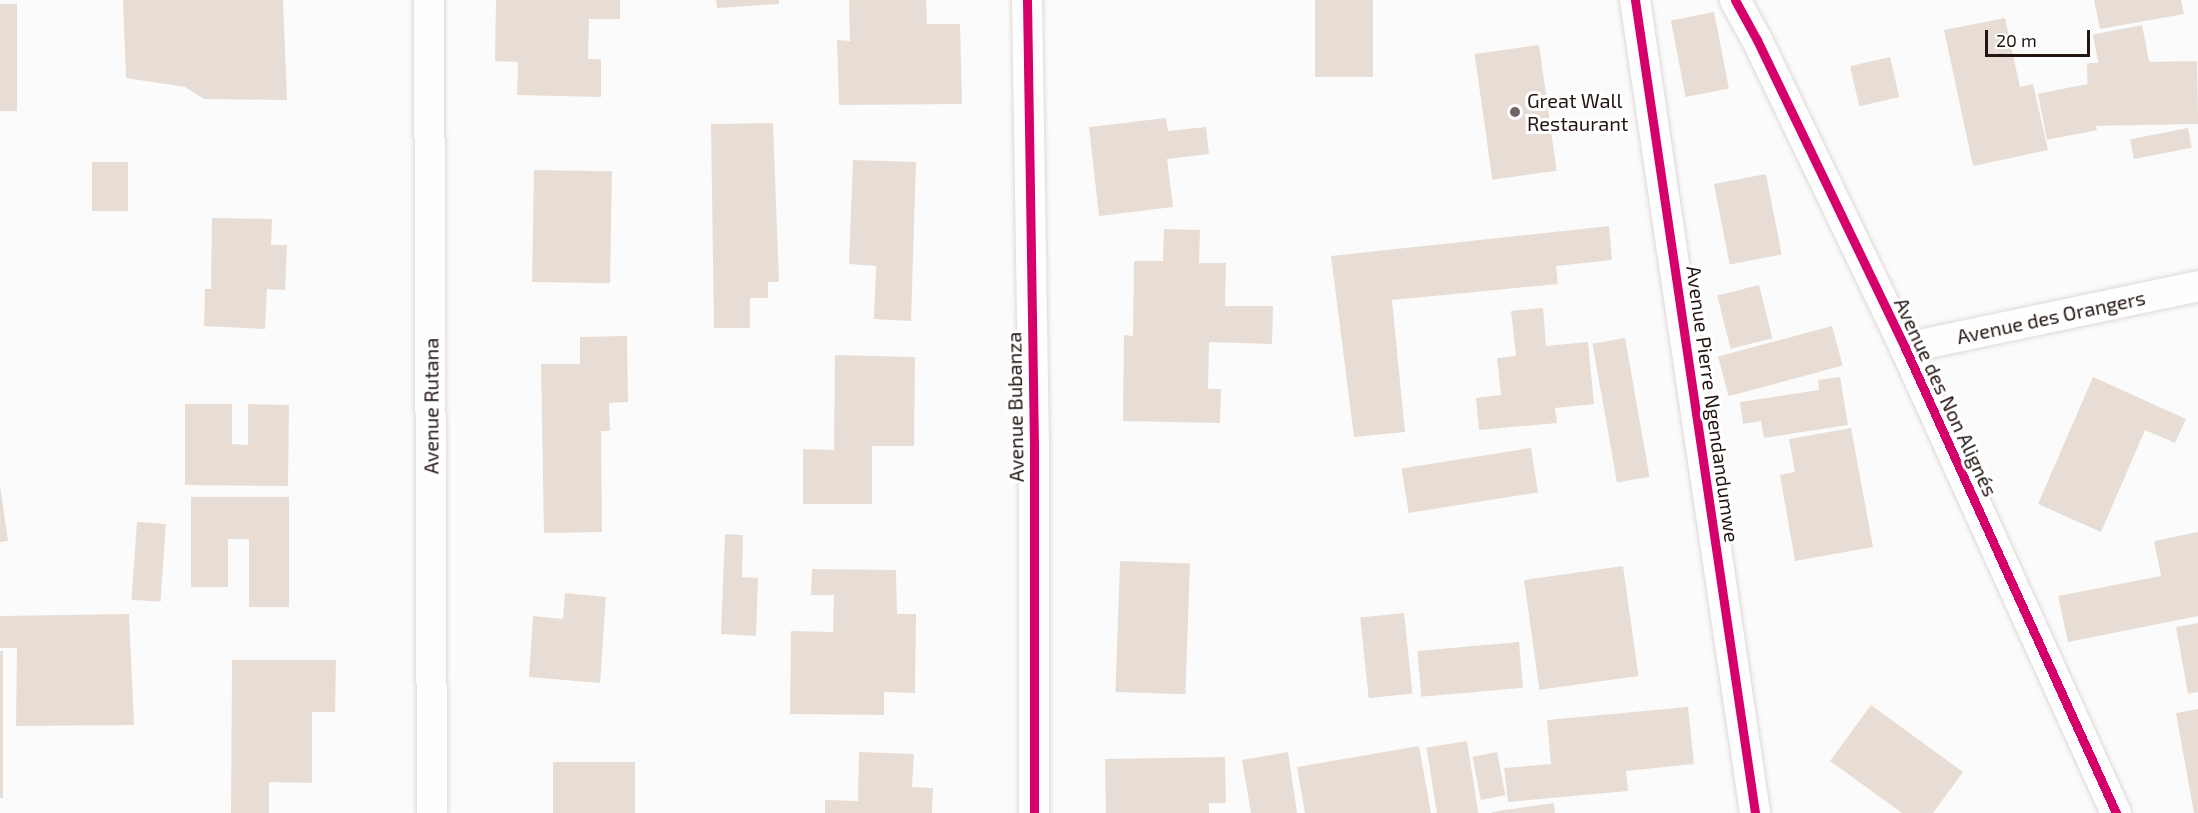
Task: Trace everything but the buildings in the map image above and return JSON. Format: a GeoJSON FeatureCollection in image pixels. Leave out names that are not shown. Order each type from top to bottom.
{"type":"FeatureCollection","features":[{"type":"Feature","properties":{"kind":"street","name":"Avenue Rutana"},"geometry":{"type":"LineString","coordinates":[[429,0],[432,813]]}},
{"type":"Feature","properties":{"kind":"street","name":"Avenue Bubanza"},"geometry":{"type":"LineString","coordinates":[[1027,0],[1034,442],[1034,813]]}},
{"type":"Feature","properties":{"kind":"street","name":"Avenue Pierre Ngendandumwe"},"geometry":{"type":"LineString","coordinates":[[1635,0],[1755,813]]}},
{"type":"Feature","properties":{"kind":"street","name":"Avenue des Non Alignés"},"geometry":{"type":"LineString","coordinates":[[1735,0],[1757,40],[1905,348],[2116,813]]}},
{"type":"Feature","properties":{"kind":"street","name":"Avenue des Orangers"},"geometry":{"type":"LineString","coordinates":[[1905,348],[2198,286]]}},
{"type":"Feature","properties":{"kind":"cycle path"},"geometry":{"type":"LineString","coordinates":[[1027,0],[1034,442],[1034,813]]}},
{"type":"Feature","properties":{"kind":"cycle path"},"geometry":{"type":"LineString","coordinates":[[1635,0],[1755,813]]}},
{"type":"Feature","properties":{"kind":"cycle path"},"geometry":{"type":"LineString","coordinates":[[1735,0],[1757,40],[1905,348],[2116,813]]}},
{"type":"Feature","properties":{"kind":"place","name":"Great Wall Restaurant"},"geometry":{"type":"Point","coordinates":[1515,112]}}]}
